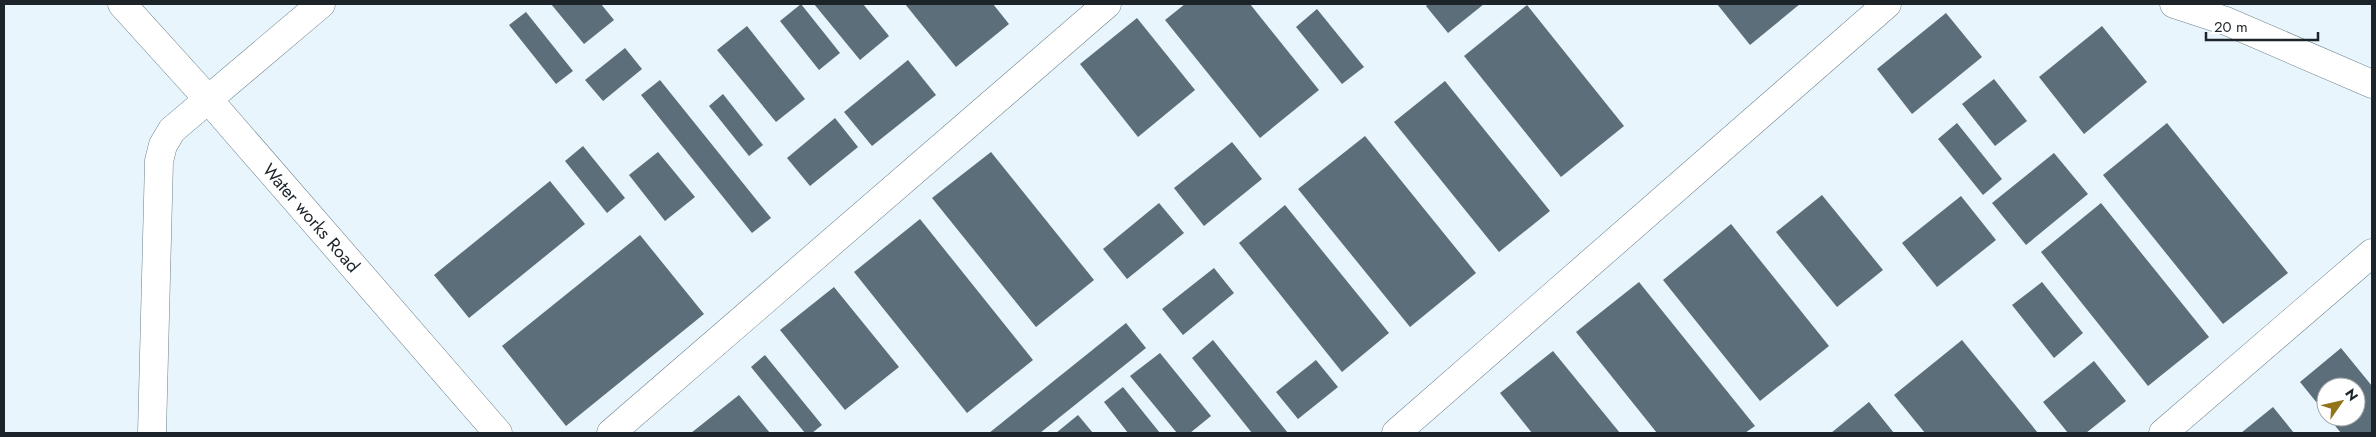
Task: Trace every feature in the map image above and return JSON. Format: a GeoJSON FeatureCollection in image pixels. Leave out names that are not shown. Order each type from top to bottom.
{"type":"FeatureCollection","features":[{"type":"Feature","properties":{"kind":"street","name":"Water works Road"},"geometry":{"type":"LineString","coordinates":[[122,4],[208,99],[498,433]]}},
{"type":"Feature","properties":{"kind":"street"},"geometry":{"type":"LineString","coordinates":[[152,433],[159,161],[163,145],[172,130],[321,4]]}},
{"type":"Feature","properties":{"kind":"street"},"geometry":{"type":"LineString","coordinates":[[611,433],[1107,4]]}},
{"type":"Feature","properties":{"kind":"street"},"geometry":{"type":"LineString","coordinates":[[1396,433],[1887,4]]}},
{"type":"Feature","properties":{"kind":"street"},"geometry":{"type":"LineString","coordinates":[[2174,4],[2226,21],[2372,84]]}},
{"type":"Feature","properties":{"kind":"street"},"geometry":{"type":"LineString","coordinates":[[2163,433],[2372,254]]}},
{"type":"Feature","properties":{"kind":"building"},"geometry":{"type":"Polygon","coordinates":[[[551,4],[601,4],[614,20],[584,44],[551,4]]]}},
{"type":"Feature","properties":{"kind":"building"},"geometry":{"type":"Polygon","coordinates":[[[801,4],[840,53],[819,70],[780,21],[801,4]]]}},
{"type":"Feature","properties":{"kind":"building"},"geometry":{"type":"Polygon","coordinates":[[[814,4],[863,4],[889,36],[860,60],[814,4]]]}},
{"type":"Feature","properties":{"kind":"building"},"geometry":{"type":"Polygon","coordinates":[[[905,4],[993,4],[1009,24],[956,67],[905,4]]]}},
{"type":"Feature","properties":{"kind":"building"},"geometry":{"type":"Polygon","coordinates":[[[1185,4],[1250,4],[1319,90],[1260,138],[1165,20],[1185,4]]]}},
{"type":"Feature","properties":{"kind":"building"},"geometry":{"type":"Polygon","coordinates":[[[1428,4],[1484,4],[1448,33],[1426,6],[1428,4]]]}},
{"type":"Feature","properties":{"kind":"building"},"geometry":{"type":"Polygon","coordinates":[[[1717,4],[1800,4],[1750,45],[1717,4]]]}},
{"type":"Feature","properties":{"kind":"building"},"geometry":{"type":"Polygon","coordinates":[[[1527,5],[1624,126],[1561,177],[1464,56],[1527,5]]]}},
{"type":"Feature","properties":{"kind":"building"},"geometry":{"type":"Polygon","coordinates":[[[1317,9],[1364,67],[1342,84],[1296,27],[1317,9]]]}},
{"type":"Feature","properties":{"kind":"building"},"geometry":{"type":"Polygon","coordinates":[[[526,12],[573,71],[556,84],[509,25],[526,12]]]}},
{"type":"Feature","properties":{"kind":"building"},"geometry":{"type":"Polygon","coordinates":[[[1946,13],[1982,57],[1912,114],[1877,69],[1946,13]]]}},
{"type":"Feature","properties":{"kind":"building"},"geometry":{"type":"Polygon","coordinates":[[[1137,18],[1195,90],[1138,137],[1080,64],[1137,18]]]}},
{"type":"Feature","properties":{"kind":"building"},"geometry":{"type":"Polygon","coordinates":[[[747,26],[805,99],[776,122],[717,50],[747,26]]]}},
{"type":"Feature","properties":{"kind":"building"},"geometry":{"type":"Polygon","coordinates":[[[2102,26],[2147,82],[2084,134],[2039,77],[2102,26]]]}},
{"type":"Feature","properties":{"kind":"building"},"geometry":{"type":"Polygon","coordinates":[[[625,48],[642,69],[603,101],[585,80],[625,48]]]}},
{"type":"Feature","properties":{"kind":"building"},"geometry":{"type":"Polygon","coordinates":[[[908,60],[936,95],[872,146],[844,112],[908,60]]]}},
{"type":"Feature","properties":{"kind":"building"},"geometry":{"type":"Polygon","coordinates":[[[1994,79],[2027,121],[1995,146],[1962,104],[1994,79]]]}},
{"type":"Feature","properties":{"kind":"building"},"geometry":{"type":"Polygon","coordinates":[[[660,80],[771,218],[752,233],[641,95],[660,80]]]}},
{"type":"Feature","properties":{"kind":"building"},"geometry":{"type":"Polygon","coordinates":[[[1445,81],[1550,211],[1499,252],[1394,122],[1445,81]]]}},
{"type":"Feature","properties":{"kind":"building"},"geometry":{"type":"Polygon","coordinates":[[[723,94],[763,145],[749,156],[709,106],[723,94]]]}},
{"type":"Feature","properties":{"kind":"building"},"geometry":{"type":"Polygon","coordinates":[[[835,118],[858,147],[810,186],[787,158],[835,118]]]}},
{"type":"Feature","properties":{"kind":"building"},"geometry":{"type":"Polygon","coordinates":[[[1957,123],[2002,179],[1983,195],[1938,139],[1957,123]]]}},
{"type":"Feature","properties":{"kind":"building"},"geometry":{"type":"Polygon","coordinates":[[[2167,123],[2288,273],[2223,324],[2103,175],[2167,123]]]}},
{"type":"Feature","properties":{"kind":"building"},"geometry":{"type":"Polygon","coordinates":[[[1365,136],[1476,273],[1410,327],[1298,189],[1365,136]]]}},
{"type":"Feature","properties":{"kind":"building"},"geometry":{"type":"Polygon","coordinates":[[[1232,142],[1262,179],[1204,226],[1174,188],[1232,142]]]}},
{"type":"Feature","properties":{"kind":"building"},"geometry":{"type":"Polygon","coordinates":[[[583,146],[625,198],[607,213],[565,161],[583,146]]]}},
{"type":"Feature","properties":{"kind":"building"},"geometry":{"type":"Polygon","coordinates":[[[658,152],[695,197],[665,221],[629,175],[658,152]]]}},
{"type":"Feature","properties":{"kind":"building"},"geometry":{"type":"Polygon","coordinates":[[[991,152],[1094,280],[1036,327],[932,198],[991,152]]]}},
{"type":"Feature","properties":{"kind":"building"},"geometry":{"type":"Polygon","coordinates":[[[2054,153],[2088,194],[2026,245],[1992,203],[2054,153]]]}},
{"type":"Feature","properties":{"kind":"building"},"geometry":{"type":"Polygon","coordinates":[[[550,181],[585,224],[469,318],[434,275],[550,181]]]}},
{"type":"Feature","properties":{"kind":"building"},"geometry":{"type":"Polygon","coordinates":[[[1822,195],[1883,270],[1837,307],[1776,232],[1822,195]]]}},
{"type":"Feature","properties":{"kind":"building"},"geometry":{"type":"Polygon","coordinates":[[[1961,196],[1996,240],[1937,287],[1902,243],[1961,196]]]}},
{"type":"Feature","properties":{"kind":"building"},"geometry":{"type":"Polygon","coordinates":[[[1159,203],[1184,233],[1127,279],[1103,249],[1159,203]]]}},
{"type":"Feature","properties":{"kind":"building"},"geometry":{"type":"Polygon","coordinates":[[[2101,203],[2209,337],[2148,386],[2041,252],[2101,203]]]}},
{"type":"Feature","properties":{"kind":"building"},"geometry":{"type":"Polygon","coordinates":[[[1285,205],[1389,333],[1342,372],[1239,243],[1285,205]]]}},
{"type":"Feature","properties":{"kind":"building"},"geometry":{"type":"Polygon","coordinates":[[[920,219],[1033,360],[967,413],[854,272],[920,219]]]}},
{"type":"Feature","properties":{"kind":"building"},"geometry":{"type":"Polygon","coordinates":[[[1731,224],[1829,346],[1760,401],[1663,280],[1731,224]]]}},
{"type":"Feature","properties":{"kind":"building"},"geometry":{"type":"Polygon","coordinates":[[[640,235],[704,314],[566,426],[502,346],[640,235]]]}},
{"type":"Feature","properties":{"kind":"building"},"geometry":{"type":"Polygon","coordinates":[[[1214,268],[1234,293],[1183,335],[1162,309],[1214,268]]]}},
{"type":"Feature","properties":{"kind":"building"},"geometry":{"type":"Polygon","coordinates":[[[1639,282],[1755,426],[1745,433],[1657,433],[1576,332],[1639,282]]]}},
{"type":"Feature","properties":{"kind":"building"},"geometry":{"type":"Polygon","coordinates":[[[2042,282],[2083,333],[2054,358],[2012,305],[2042,282]]]}},
{"type":"Feature","properties":{"kind":"building"},"geometry":{"type":"Polygon","coordinates":[[[834,287],[899,367],[845,410],[780,330],[834,287]]]}},
{"type":"Feature","properties":{"kind":"building"},"geometry":{"type":"Polygon","coordinates":[[[1126,323],[1146,348],[1040,433],[989,433],[1126,323]]]}},
{"type":"Feature","properties":{"kind":"building"},"geometry":{"type":"Polygon","coordinates":[[[1213,340],[1288,433],[1252,433],[1192,358],[1213,340]]]}},
{"type":"Feature","properties":{"kind":"building"},"geometry":{"type":"Polygon","coordinates":[[[1962,340],[2038,433],[1925,433],[1894,395],[1962,340]]]}},
{"type":"Feature","properties":{"kind":"building"},"geometry":{"type":"Polygon","coordinates":[[[2341,348],[2365,377],[2316,377],[2316,402],[2300,382],[2341,348]]]}},
{"type":"Feature","properties":{"kind":"building"},"geometry":{"type":"Polygon","coordinates":[[[1553,351],[1620,433],[1532,433],[1500,393],[1553,351]]]}},
{"type":"Feature","properties":{"kind":"building"},"geometry":{"type":"Polygon","coordinates":[[[1160,353],[1211,416],[1190,433],[1177,433],[1130,376],[1160,353]]]}},
{"type":"Feature","properties":{"kind":"building"},"geometry":{"type":"Polygon","coordinates":[[[765,355],[822,425],[812,433],[805,433],[751,367],[765,355]]]}},
{"type":"Feature","properties":{"kind":"building"},"geometry":{"type":"Polygon","coordinates":[[[1316,360],[1338,387],[1298,419],[1276,392],[1316,360]]]}},
{"type":"Feature","properties":{"kind":"building"},"geometry":{"type":"Polygon","coordinates":[[[2094,361],[2126,401],[2086,433],[2068,433],[2043,402],[2094,361]]]}},
{"type":"Feature","properties":{"kind":"building"},"geometry":{"type":"Polygon","coordinates":[[[2366,379],[2372,386],[2372,433],[2341,433],[2336,427],[2366,427],[2366,379]]]}},
{"type":"Feature","properties":{"kind":"building"},"geometry":{"type":"Polygon","coordinates":[[[1123,387],[1160,433],[1128,433],[1104,402],[1123,387]]]}},
{"type":"Feature","properties":{"kind":"building"},"geometry":{"type":"Polygon","coordinates":[[[739,395],[770,433],[691,433],[739,395]]]}},
{"type":"Feature","properties":{"kind":"building"},"geometry":{"type":"Polygon","coordinates":[[[1869,402],[1894,433],[1831,433],[1869,402]]]}},
{"type":"Feature","properties":{"kind":"building"},"geometry":{"type":"Polygon","coordinates":[[[2273,407],[2294,433],[2241,433],[2273,407]]]}},
{"type":"Feature","properties":{"kind":"building"},"geometry":{"type":"Polygon","coordinates":[[[1078,415],[1093,433],[1056,433],[1078,415]]]}}]}
